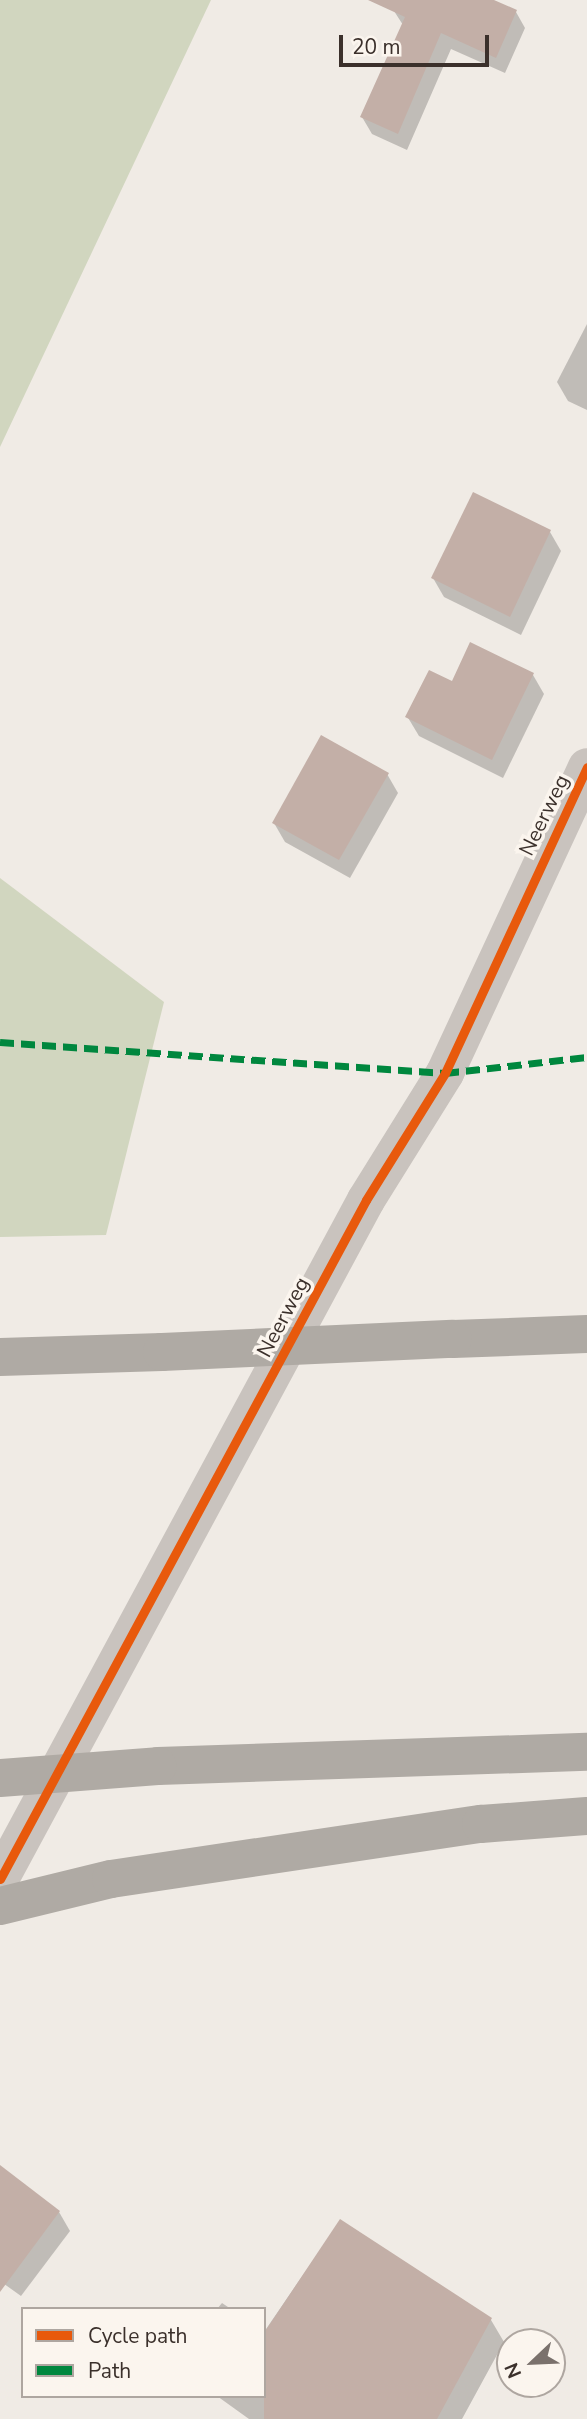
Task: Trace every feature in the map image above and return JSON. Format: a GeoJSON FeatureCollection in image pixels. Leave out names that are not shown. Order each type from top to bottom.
{"type":"FeatureCollection","features":[{"type":"Feature","properties":{"kind":"highway"},"geometry":{"type":"LineString","coordinates":[[0,1357],[587,1334]]}},
{"type":"Feature","properties":{"kind":"highway"},"geometry":{"type":"LineString","coordinates":[[0,1778],[158,1766],[587,1752]]}},
{"type":"Feature","properties":{"kind":"highway"},"geometry":{"type":"LineString","coordinates":[[0,1906],[111,1879],[481,1824],[587,1816]]}},
{"type":"Feature","properties":{"kind":"street","name":"Neerweg"},"geometry":{"type":"LineString","coordinates":[[0,1879],[366,1200],[445,1073],[587,767]]}},
{"type":"Feature","properties":{"kind":"green space"},"geometry":{"type":"Polygon","coordinates":[[[0,0],[211,0],[0,447],[0,0]]]}},
{"type":"Feature","properties":{"kind":"green space"},"geometry":{"type":"Polygon","coordinates":[[[0,878],[164,1002],[106,1235],[0,1237],[0,878]]]}},
{"type":"Feature","properties":{"kind":"building"},"geometry":{"type":"Polygon","coordinates":[[[368,0],[494,0],[517,10],[496,58],[441,33],[398,134],[360,117],[405,17],[368,0]]]}},
{"type":"Feature","properties":{"kind":"building"},"geometry":{"type":"Polygon","coordinates":[[[473,492],[551,530],[510,617],[431,578],[473,492]]]}},
{"type":"Feature","properties":{"kind":"building"},"geometry":{"type":"Polygon","coordinates":[[[470,642],[534,673],[492,760],[405,717],[429,670],[452,681],[470,642]]]}},
{"type":"Feature","properties":{"kind":"building"},"geometry":{"type":"Polygon","coordinates":[[[321,735],[389,773],[339,860],[272,823],[321,735]]]}},
{"type":"Feature","properties":{"kind":"building"},"geometry":{"type":"Polygon","coordinates":[[[0,2165],[60,2211],[0,2292],[0,2165]]]}},
{"type":"Feature","properties":{"kind":"building"},"geometry":{"type":"Polygon","coordinates":[[[340,2219],[492,2318],[437,2419],[264,2419],[266,2330],[340,2219]]]}},
{"type":"Feature","properties":{"kind":"marked path"},"geometry":{"type":"LineString","coordinates":[[0,1042],[445,1073],[587,1057]]}},
{"type":"Feature","properties":{"kind":"cycle path"},"geometry":{"type":"LineString","coordinates":[[0,1879],[366,1200],[445,1073],[587,767]]}}]}
